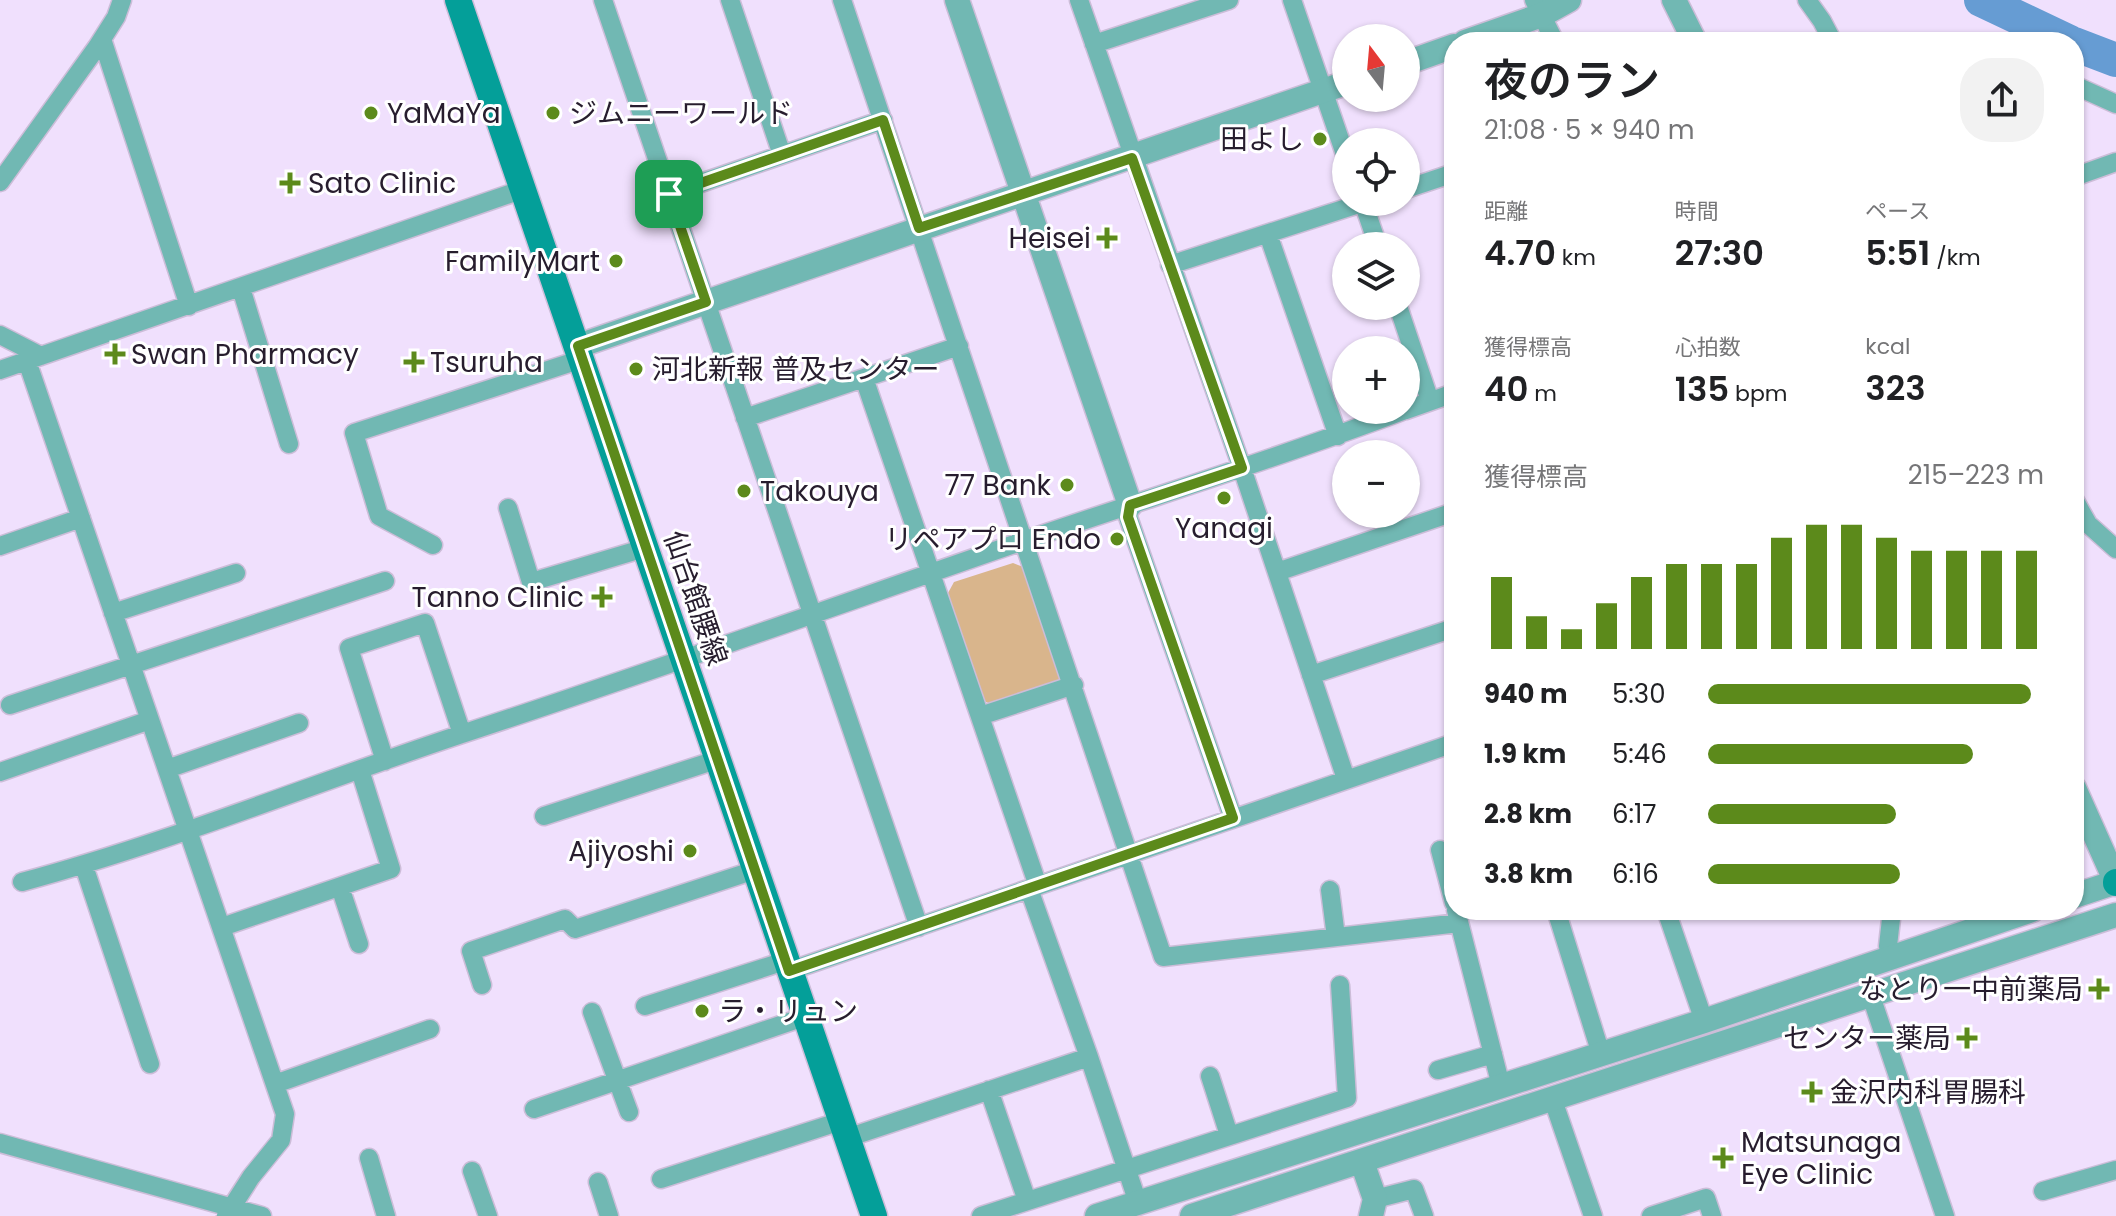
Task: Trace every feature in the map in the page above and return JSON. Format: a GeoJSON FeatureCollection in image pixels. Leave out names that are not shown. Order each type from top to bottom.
{"type":"FeatureCollection","features":[{"type":"Feature","properties":{"kind":"main road","name":"仙台館腰線"},"geometry":{"type":"LineString","coordinates":[[458,0],[874,1216]]}},
{"type":"Feature","properties":{"kind":"street"},"geometry":{"type":"LineString","coordinates":[[0,182],[102,39],[116,17],[122,0]]}},
{"type":"Feature","properties":{"kind":"street"},"geometry":{"type":"LineString","coordinates":[[603,0],[919,927]]}},
{"type":"Feature","properties":{"kind":"street"},"geometry":{"type":"LineString","coordinates":[[730,0],[782,155]]}},
{"type":"Feature","properties":{"kind":"street"},"geometry":{"type":"LineString","coordinates":[[842,0],[1163,957],[1336,937],[1444,918]]}},
{"type":"Feature","properties":{"kind":"street"},"geometry":{"type":"LineString","coordinates":[[957,0],[1130,505],[1128,517],[1233,818]]}},
{"type":"Feature","properties":{"kind":"street"},"geometry":{"type":"LineString","coordinates":[[1079,0],[1242,468],[1346,779]]}},
{"type":"Feature","properties":{"kind":"street"},"geometry":{"type":"LineString","coordinates":[[1094,44],[1191,6],[1229,0]]}},
{"type":"Feature","properties":{"kind":"street"},"geometry":{"type":"LineString","coordinates":[[1292,0],[1335,128]]}},
{"type":"Feature","properties":{"kind":"street"},"geometry":{"type":"LineString","coordinates":[[1486,32],[1538,8],[1569,0]]}},
{"type":"Feature","properties":{"kind":"street"},"geometry":{"type":"LineString","coordinates":[[1674,0],[1690,32]]}},
{"type":"Feature","properties":{"kind":"street"},"geometry":{"type":"LineString","coordinates":[[1807,0],[1827,32]]}},
{"type":"Feature","properties":{"kind":"street"},"geometry":{"type":"LineString","coordinates":[[1538,8],[1550,32]]}},
{"type":"Feature","properties":{"kind":"street"},"geometry":{"type":"LineString","coordinates":[[102,39],[189,306]]}},
{"type":"Feature","properties":{"kind":"street"},"geometry":{"type":"LineString","coordinates":[[1420,58],[1444,50]]}},
{"type":"Feature","properties":{"kind":"street"},"geometry":{"type":"LineString","coordinates":[[433,545],[379,516],[354,433],[580,352],[706,302],[1332,88]]}},
{"type":"Feature","properties":{"kind":"street"},"geometry":{"type":"LineString","coordinates":[[2084,90],[2116,104]]}},
{"type":"Feature","properties":{"kind":"street"},"geometry":{"type":"LineString","coordinates":[[669,194],[883,120]]}},
{"type":"Feature","properties":{"kind":"street"},"geometry":{"type":"LineString","coordinates":[[2084,173],[2116,162]]}},
{"type":"Feature","properties":{"kind":"street"},"geometry":{"type":"LineString","coordinates":[[1420,184],[1444,176]]}},
{"type":"Feature","properties":{"kind":"street"},"geometry":{"type":"LineString","coordinates":[[0,370],[524,189]]}},
{"type":"Feature","properties":{"kind":"street"},"geometry":{"type":"LineString","coordinates":[[1170,265],[1332,213]]}},
{"type":"Feature","properties":{"kind":"street"},"geometry":{"type":"LineString","coordinates":[[1268,234],[1338,436]]}},
{"type":"Feature","properties":{"kind":"street"},"geometry":{"type":"LineString","coordinates":[[241,288],[289,444]]}},
{"type":"Feature","properties":{"kind":"street"},"geometry":{"type":"LineString","coordinates":[[1403,320],[1430,401]]}},
{"type":"Feature","properties":{"kind":"street"},"geometry":{"type":"LineString","coordinates":[[0,335],[34,358],[81,518],[285,1114],[281,1140],[229,1211]]}},
{"type":"Feature","properties":{"kind":"street"},"geometry":{"type":"LineString","coordinates":[[745,418],[959,346]]}},
{"type":"Feature","properties":{"kind":"street"},"geometry":{"type":"LineString","coordinates":[[864,378],[980,716],[1138,1203]]}},
{"type":"Feature","properties":{"kind":"street"},"geometry":{"type":"LineString","coordinates":[[1420,405],[1444,396]]}},
{"type":"Feature","properties":{"kind":"street"},"geometry":{"type":"LineString","coordinates":[[22,882],[84,866],[189,831],[462,734],[1369,424]]}},
{"type":"Feature","properties":{"kind":"street"},"geometry":{"type":"LineString","coordinates":[[508,508],[531,582],[645,548]]}},
{"type":"Feature","properties":{"kind":"street"},"geometry":{"type":"LineString","coordinates":[[1277,572],[1444,515]]}},
{"type":"Feature","properties":{"kind":"street"},"geometry":{"type":"LineString","coordinates":[[0,546],[81,518]]}},
{"type":"Feature","properties":{"kind":"street"},"geometry":{"type":"LineString","coordinates":[[2084,528],[2116,549]]}},
{"type":"Feature","properties":{"kind":"street"},"geometry":{"type":"LineString","coordinates":[[113,613],[236,573]]}},
{"type":"Feature","properties":{"kind":"street"},"geometry":{"type":"LineString","coordinates":[[10,705],[385,581]]}},
{"type":"Feature","properties":{"kind":"street"},"geometry":{"type":"LineString","coordinates":[[385,761],[349,648],[425,623],[462,734]]}},
{"type":"Feature","properties":{"kind":"street"},"geometry":{"type":"LineString","coordinates":[[1311,675],[1444,631]]}},
{"type":"Feature","properties":{"kind":"street"},"geometry":{"type":"LineString","coordinates":[[980,716],[1074,685]]}},
{"type":"Feature","properties":{"kind":"street"},"geometry":{"type":"LineString","coordinates":[[0,772],[150,720]]}},
{"type":"Feature","properties":{"kind":"street"},"geometry":{"type":"LineString","coordinates":[[167,769],[299,723]]}},
{"type":"Feature","properties":{"kind":"street"},"geometry":{"type":"LineString","coordinates":[[645,1006],[919,927],[1444,746]]}},
{"type":"Feature","properties":{"kind":"street"},"geometry":{"type":"LineString","coordinates":[[544,816],[716,760]]}},
{"type":"Feature","properties":{"kind":"street"},"geometry":{"type":"LineString","coordinates":[[222,927],[391,869],[360,770]]}},
{"type":"Feature","properties":{"kind":"street"},"geometry":{"type":"LineString","coordinates":[[2084,810],[2116,882],[2084,893]]}},
{"type":"Feature","properties":{"kind":"street"},"geometry":{"type":"LineString","coordinates":[[1440,850],[1444,865]]}},
{"type":"Feature","properties":{"kind":"street"},"geometry":{"type":"LineString","coordinates":[[84,866],[150,1064]]}},
{"type":"Feature","properties":{"kind":"street"},"geometry":{"type":"LineString","coordinates":[[482,985],[471,951],[565,919],[575,929],[755,870]]}},
{"type":"Feature","properties":{"kind":"street"},"geometry":{"type":"LineString","coordinates":[[340,887],[359,944]]}},
{"type":"Feature","properties":{"kind":"street"},"geometry":{"type":"LineString","coordinates":[[1330,890],[1336,937]]}},
{"type":"Feature","properties":{"kind":"street"},"geometry":{"type":"LineString","coordinates":[[1192,1216],[2116,915]]}},
{"type":"Feature","properties":{"kind":"street"},"geometry":{"type":"LineString","coordinates":[[1458,920],[1501,1086]]}},
{"type":"Feature","properties":{"kind":"street"},"geometry":{"type":"LineString","coordinates":[[1559,920],[1601,1054]]}},
{"type":"Feature","properties":{"kind":"street"},"geometry":{"type":"LineString","coordinates":[[1669,920],[1704,1021]]}},
{"type":"Feature","properties":{"kind":"street"},"geometry":{"type":"LineString","coordinates":[[1891,920],[1888,946],[1891,958]]}},
{"type":"Feature","properties":{"kind":"street"},"geometry":{"type":"LineString","coordinates":[[1097,1216],[1704,1021],[2003,920]]}},
{"type":"Feature","properties":{"kind":"street"},"geometry":{"type":"LineString","coordinates":[[981,1216],[1347,1098],[1340,985]]}},
{"type":"Feature","properties":{"kind":"street"},"geometry":{"type":"LineString","coordinates":[[1871,996],[1943,1215]]}},
{"type":"Feature","properties":{"kind":"street"},"geometry":{"type":"LineString","coordinates":[[592,1012],[629,1112]]}},
{"type":"Feature","properties":{"kind":"street"},"geometry":{"type":"LineString","coordinates":[[534,1109],[804,1017]]}},
{"type":"Feature","properties":{"kind":"street"},"geometry":{"type":"LineString","coordinates":[[275,1084],[430,1029]]}},
{"type":"Feature","properties":{"kind":"street"},"geometry":{"type":"LineString","coordinates":[[1438,1070],[1493,1054]]}},
{"type":"Feature","properties":{"kind":"street"},"geometry":{"type":"LineString","coordinates":[[661,1179],[989,1090],[1089,1057]]}},
{"type":"Feature","properties":{"kind":"street"},"geometry":{"type":"LineString","coordinates":[[1210,1076],[1229,1135]]}},
{"type":"Feature","properties":{"kind":"street"},"geometry":{"type":"LineString","coordinates":[[989,1090],[1024,1192]]}},
{"type":"Feature","properties":{"kind":"street"},"geometry":{"type":"LineString","coordinates":[[1553,1100],[1593,1216]]}},
{"type":"Feature","properties":{"kind":"street"},"geometry":{"type":"LineString","coordinates":[[0,1143],[229,1211],[262,1216]]}},
{"type":"Feature","properties":{"kind":"street"},"geometry":{"type":"LineString","coordinates":[[369,1158],[386,1216]]}},
{"type":"Feature","properties":{"kind":"street"},"geometry":{"type":"LineString","coordinates":[[1362,1162],[1373,1207],[1414,1189],[1424,1216]]}},
{"type":"Feature","properties":{"kind":"street"},"geometry":{"type":"LineString","coordinates":[[2043,1191],[2116,1170]]}},
{"type":"Feature","properties":{"kind":"street"},"geometry":{"type":"LineString","coordinates":[[472,1171],[488,1216]]}},
{"type":"Feature","properties":{"kind":"street"},"geometry":{"type":"LineString","coordinates":[[598,1182],[609,1216]]}},
{"type":"Feature","properties":{"kind":"street"},"geometry":{"type":"LineString","coordinates":[[1651,1216],[1706,1198],[1712,1216]]}},
{"type":"Feature","properties":{"kind":"shaded area"},"geometry":{"type":"Polygon","coordinates":[[[1013,563],[1026,568],[1063,676],[1059,684],[993,705],[984,701],[948,593],[954,582],[1013,563]]]}},
{"type":"Feature","properties":{"kind":"waterway"},"geometry":{"type":"LineString","coordinates":[[1981,0],[2049,32]]}},
{"type":"Feature","properties":{"kind":"waterway"},"geometry":{"type":"LineString","coordinates":[[2084,48],[2116,60]]}},
{"type":"Feature","properties":{"kind":"place","name":"YaMaYa"},"geometry":{"type":"Point","coordinates":[371,113]}},
{"type":"Feature","properties":{"kind":"place","name":"ジムニーワールド"},"geometry":{"type":"Point","coordinates":[553,113]}},
{"type":"Feature","properties":{"kind":"place","name":"田よし"},"geometry":{"type":"Point","coordinates":[1320,139]}},
{"type":"Feature","properties":{"kind":"place","name":"Sato Clinic"},"geometry":{"type":"Point","coordinates":[290,183]}},
{"type":"Feature","properties":{"kind":"place","name":"Heisei"},"geometry":{"type":"Point","coordinates":[1107,238]}},
{"type":"Feature","properties":{"kind":"place","name":"FamilyMart"},"geometry":{"type":"Point","coordinates":[616,261]}},
{"type":"Feature","properties":{"kind":"place","name":"Swan Pharmacy"},"geometry":{"type":"Point","coordinates":[115,354]}},
{"type":"Feature","properties":{"kind":"place","name":"Tsuruha"},"geometry":{"type":"Point","coordinates":[414,362]}},
{"type":"Feature","properties":{"kind":"place","name":"河北新報 普及センター"},"geometry":{"type":"Point","coordinates":[636,369]}},
{"type":"Feature","properties":{"kind":"place","name":"77 Bank"},"geometry":{"type":"Point","coordinates":[1067,485]}},
{"type":"Feature","properties":{"kind":"place","name":"Takouya"},"geometry":{"type":"Point","coordinates":[744,491]}},
{"type":"Feature","properties":{"kind":"place","name":"Yanagi"},"geometry":{"type":"Point","coordinates":[1224,498]}},
{"type":"Feature","properties":{"kind":"place","name":"リペアプロ Endo"},"geometry":{"type":"Point","coordinates":[1117,539]}},
{"type":"Feature","properties":{"kind":"place","name":"Tanno Clinic"},"geometry":{"type":"Point","coordinates":[602,597]}},
{"type":"Feature","properties":{"kind":"place","name":"Ajiyoshi"},"geometry":{"type":"Point","coordinates":[690,851]}},
{"type":"Feature","properties":{"kind":"place","name":"なとり一中前薬局"},"geometry":{"type":"Point","coordinates":[2099,989]}},
{"type":"Feature","properties":{"kind":"place","name":"ラ・リュン"},"geometry":{"type":"Point","coordinates":[702,1011]}},
{"type":"Feature","properties":{"kind":"place","name":"センター薬局"},"geometry":{"type":"Point","coordinates":[1967,1038]}},
{"type":"Feature","properties":{"kind":"place","name":"金沢内科胃腸科"},"geometry":{"type":"Point","coordinates":[1812,1092]}},
{"type":"Feature","properties":{"kind":"place","name":"Matsunaga Eye Clinic"},"geometry":{"type":"Point","coordinates":[1723,1158]}},
{"type":"Feature","properties":{"kind":"route"},"geometry":{"type":"LineString","coordinates":[[883,120],[919,228],[1132,158],[1242,468],[1130,505],[1128,517],[1233,818],[789,971],[578,346],[706,302],[669,194],[883,120]]}}]}
